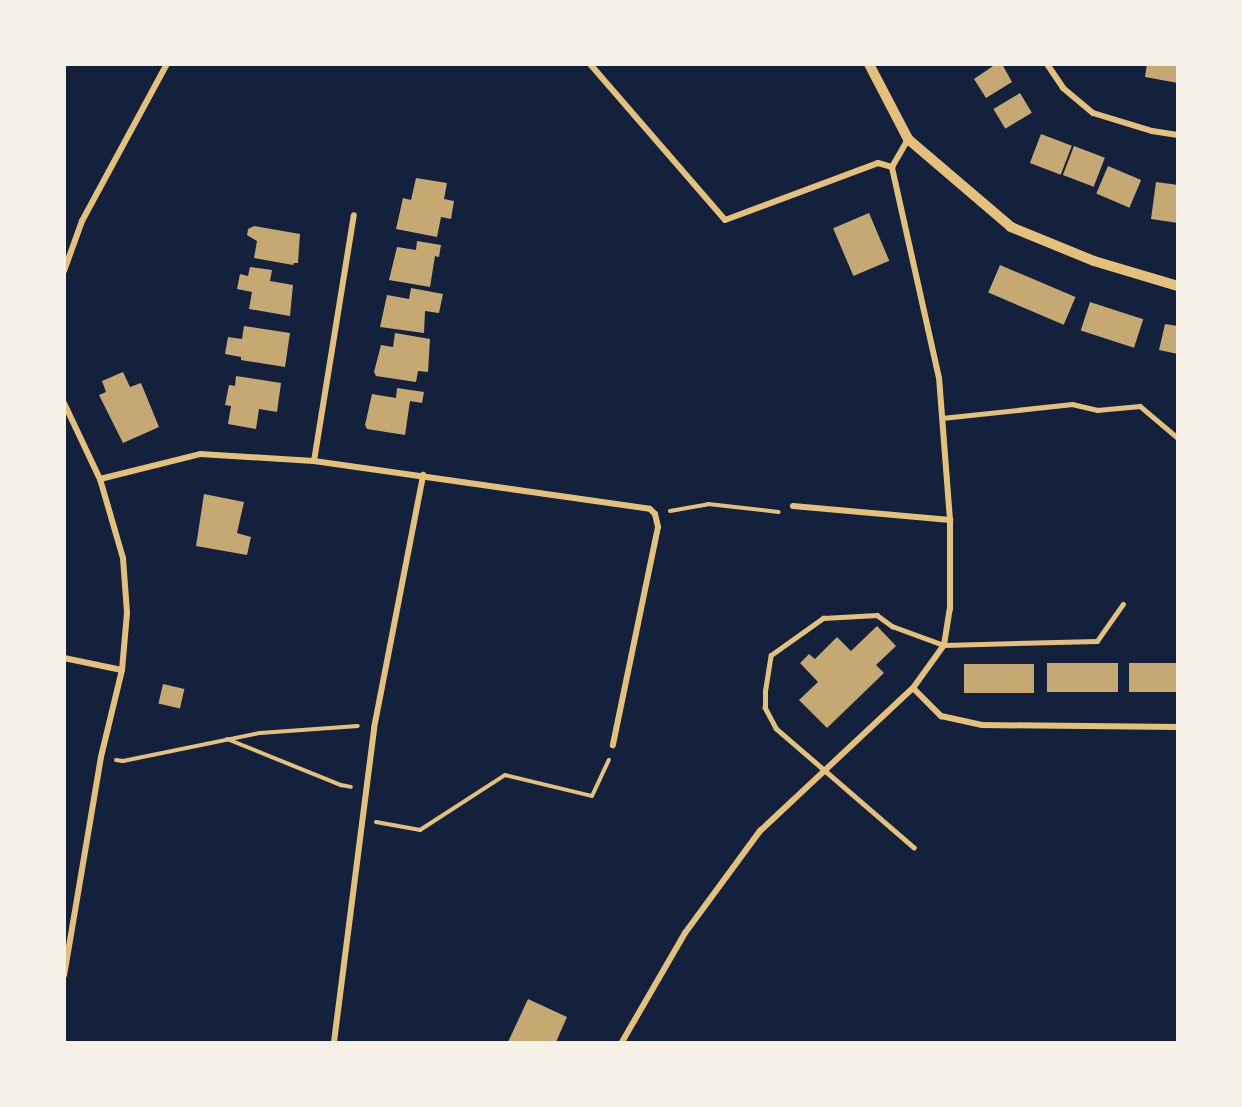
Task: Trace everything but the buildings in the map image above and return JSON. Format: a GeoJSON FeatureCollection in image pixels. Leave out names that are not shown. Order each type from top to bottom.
{"type":"FeatureCollection","features":[{"type":"Feature","properties":{"kind":"street"},"geometry":{"type":"LineString","coordinates":[[64,271],[82,221],[167,64]]}},
{"type":"Feature","properties":{"kind":"street"},"geometry":{"type":"LineString","coordinates":[[590,64],[725,220],[878,163],[892,168]]}},
{"type":"Feature","properties":{"kind":"street"},"geometry":{"type":"LineString","coordinates":[[869,64],[908,139],[1011,226],[1095,261],[1178,286]]}},
{"type":"Feature","properties":{"kind":"street"},"geometry":{"type":"LineString","coordinates":[[1047,64],[1063,88],[1093,112],[1152,131],[1178,135]]}},
{"type":"Feature","properties":{"kind":"street"},"geometry":{"type":"LineString","coordinates":[[622,1042],[685,933],[753,840],[913,688],[944,645],[950,609],[950,520],[939,378],[892,168],[908,139]]}},
{"type":"Feature","properties":{"kind":"street"},"geometry":{"type":"LineString","coordinates":[[314,461],[354,215]]}},
{"type":"Feature","properties":{"kind":"street"},"geometry":{"type":"LineString","coordinates":[[64,403],[100,479],[123,558],[127,613],[122,670],[101,757],[67,946],[64,975]]}},
{"type":"Feature","properties":{"kind":"street"},"geometry":{"type":"LineString","coordinates":[[100,479],[200,454],[314,461],[650,509],[655,514],[658,526],[613,745]]}},
{"type":"Feature","properties":{"kind":"street"},"geometry":{"type":"LineString","coordinates":[[334,1042],[374,728],[423,476]]}},
{"type":"Feature","properties":{"kind":"street"},"geometry":{"type":"LineString","coordinates":[[793,506],[950,520]]}},
{"type":"Feature","properties":{"kind":"street"},"geometry":{"type":"LineString","coordinates":[[64,658],[122,670]]}},
{"type":"Feature","properties":{"kind":"street"},"geometry":{"type":"LineString","coordinates":[[913,688],[941,716],[982,725],[1178,727]]}},
{"type":"Feature","properties":{"kind":"lane"},"geometry":{"type":"LineString","coordinates":[[942,418],[1072,404],[1097,410],[1140,406],[1178,438]]}},
{"type":"Feature","properties":{"kind":"lane"},"geometry":{"type":"LineString","coordinates":[[914,848],[823,772],[776,729],[765,708],[765,691],[771,655],[823,618],[877,615],[892,626],[944,645],[1097,641],[1123,604]]}},
{"type":"Feature","properties":{"kind":"path"},"geometry":{"type":"LineString","coordinates":[[655,514],[708,504],[785,512],[793,506]]}},
{"type":"Feature","properties":{"kind":"path"},"geometry":{"type":"LineString","coordinates":[[101,757],[123,761],[260,733],[330,728],[374,728]]}},
{"type":"Feature","properties":{"kind":"path"},"geometry":{"type":"LineString","coordinates":[[226,739],[341,786],[366,789]]}},
{"type":"Feature","properties":{"kind":"path"},"geometry":{"type":"LineString","coordinates":[[364,820],[420,830],[505,775],[592,796],[613,745]]}}]}
